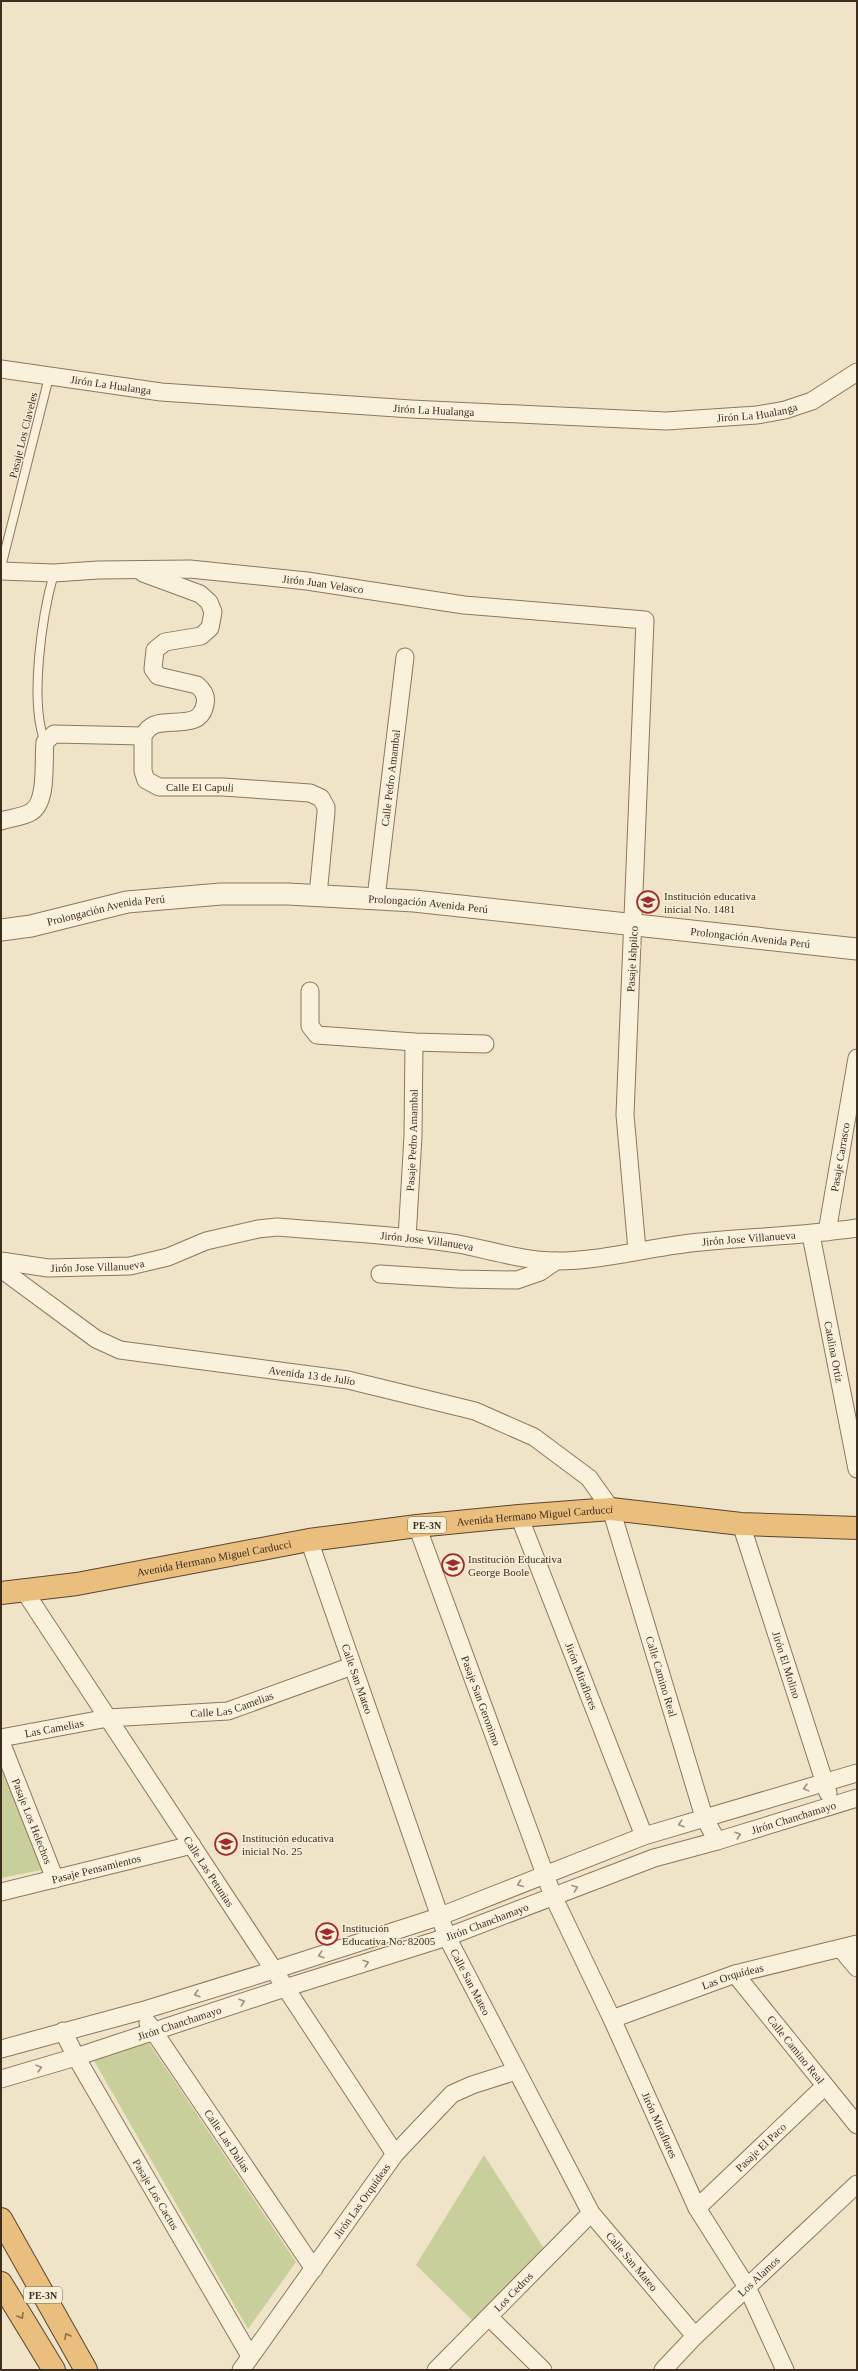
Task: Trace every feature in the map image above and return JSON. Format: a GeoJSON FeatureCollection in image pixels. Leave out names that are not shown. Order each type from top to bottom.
{"type":"FeatureCollection","features":[{"type":"Feature","properties":{"kind":"highway","name":"Avenida Hermano Miguel Carducci"},"geometry":{"type":"LineString","coordinates":[[1,1593],[22,1589],[77,1584],[309,1540],[418,1526],[519,1516],[611,1510],[741,1524],[857,1528]]}},
{"type":"Feature","properties":{"kind":"highway","name":"PE-3N"},"geometry":{"type":"LineString","coordinates":[[1,2219],[86,2370]]}},
{"type":"Feature","properties":{"kind":"highway","name":"PE-3N"},"geometry":{"type":"LineString","coordinates":[[1,2283],[54,2370]]}},
{"type":"Feature","properties":{"kind":"street","name":"Jirón La Hualanga"},"geometry":{"type":"LineString","coordinates":[[1,369],[161,392],[411,409],[666,421],[756,415],[785,410],[812,401],[857,372]]}},
{"type":"Feature","properties":{"kind":"street","name":"Jirón Juan Velasco"},"geometry":{"type":"LineString","coordinates":[[1,571],[54,573],[98,570],[137,571],[164,568],[190,569],[307,581],[464,605],[645,620]]}},
{"type":"Feature","properties":{"kind":"street"},"geometry":{"type":"LineString","coordinates":[[1,821],[30,813],[39,804],[42,793],[43,761],[46,742],[54,734],[143,736],[149,728],[155,724],[191,721],[202,714],[206,700],[202,689],[197,685],[158,676],[153,669],[153,661],[155,650],[160,644],[201,636],[210,628],[213,618],[209,602],[200,594],[137,571]]}},
{"type":"Feature","properties":{"kind":"street","name":"Pasaje Ishpilco"},"geometry":{"type":"LineString","coordinates":[[637,1250],[625,1115],[634,926],[645,620]]}},
{"type":"Feature","properties":{"kind":"street","name":"Calle Pedro Amambal"},"geometry":{"type":"LineString","coordinates":[[376,898],[405,657]]}},
{"type":"Feature","properties":{"kind":"street","name":"Calle El Capuli"},"geometry":{"type":"LineString","coordinates":[[143,736],[144,776],[154,786],[223,787],[310,793],[321,798],[325,802],[326,812],[318,895]]}},
{"type":"Feature","properties":{"kind":"street","name":"Prolongación Avenida Perú"},"geometry":{"type":"LineString","coordinates":[[1,930],[31,926],[127,902],[221,894],[318,895],[414,901],[857,949]]}},
{"type":"Feature","properties":{"kind":"street"},"geometry":{"type":"LineString","coordinates":[[310,991],[310,1026],[317,1035],[414,1042],[485,1044]]}},
{"type":"Feature","properties":{"kind":"street","name":"Pasaje Pedro Amambal"},"geometry":{"type":"LineString","coordinates":[[407,1238],[413,1136],[414,1042]]}},
{"type":"Feature","properties":{"kind":"street","name":"Pasaje Carrasco"},"geometry":{"type":"LineString","coordinates":[[819,1234],[857,1058]]}},
{"type":"Feature","properties":{"kind":"street","name":"Jirón Jose Villanueva"},"geometry":{"type":"LineString","coordinates":[[1,1261],[48,1268],[130,1266],[168,1257],[206,1241],[258,1229],[277,1227],[407,1238],[458,1244],[527,1258],[556,1261],[591,1258],[692,1243],[819,1234],[857,1228]]}},
{"type":"Feature","properties":{"kind":"street","name":"Catalina Ortiz"},"geometry":{"type":"LineString","coordinates":[[819,1234],[857,1469]]}},
{"type":"Feature","properties":{"kind":"street"},"geometry":{"type":"LineString","coordinates":[[380,1274],[458,1279],[517,1280],[540,1272],[556,1261]]}},
{"type":"Feature","properties":{"kind":"street","name":"Avenida 13 de Julio"},"geometry":{"type":"LineString","coordinates":[[1,1269],[96,1339],[120,1350],[348,1380],[475,1410],[534,1437],[590,1478],[611,1510]]}},
{"type":"Feature","properties":{"kind":"street","name":"Calle Camino Real"},"geometry":{"type":"LineString","coordinates":[[611,1510],[704,1817],[717,1841]]}},
{"type":"Feature","properties":{"kind":"street","name":"Jirón Miraflores"},"geometry":{"type":"LineString","coordinates":[[519,1516],[644,1836]]}},
{"type":"Feature","properties":{"kind":"street","name":"Jirón El Molino"},"geometry":{"type":"LineString","coordinates":[[741,1524],[832,1805]]}},
{"type":"Feature","properties":{"kind":"street","name":"Pasaje San Geronimo"},"geometry":{"type":"LineString","coordinates":[[418,1526],[545,1875]]}},
{"type":"Feature","properties":{"kind":"street","name":"Calle San Mateo"},"geometry":{"type":"LineString","coordinates":[[309,1540],[438,1916],[447,1937],[591,2213],[695,2336]]}},
{"type":"Feature","properties":{"kind":"street","name":"Calle Las Petunias"},"geometry":{"type":"LineString","coordinates":[[22,1589],[395,2154]]}},
{"type":"Feature","properties":{"kind":"street","name":"Calle Las Camelias"},"geometry":{"type":"LineString","coordinates":[[108,1718],[228,1711],[352,1666]]}},
{"type":"Feature","properties":{"kind":"street","name":"Las Camelias"},"geometry":{"type":"LineString","coordinates":[[1,1738],[108,1718]]}},
{"type":"Feature","properties":{"kind":"street","name":"Pasaje Los Helechos"},"geometry":{"type":"LineString","coordinates":[[1,1742],[55,1879]]}},
{"type":"Feature","properties":{"kind":"street","name":"Jirón Chanchamayo"},"geometry":{"type":"LineString","coordinates":[[1,2049],[141,2011],[274,1970],[438,1916],[644,1836],[704,1817],[857,1773]]}},
{"type":"Feature","properties":{"kind":"street","name":"Jirón Chanchamayo"},"geometry":{"type":"LineString","coordinates":[[1,2079],[76,2058],[285,1988],[447,1937],[654,1858],[717,1841],[857,1798]]}},
{"type":"Feature","properties":{"kind":"street","name":"Pasaje Pensamientos"},"geometry":{"type":"LineString","coordinates":[[1,1892],[192,1846]]}},
{"type":"Feature","properties":{"kind":"street","name":"Jirón Miraflores"},"geometry":{"type":"LineString","coordinates":[[545,1875],[553,1896],[612,2019],[697,2208],[747,2287],[785,2370]]}},
{"type":"Feature","properties":{"kind":"street","name":"Las Orquídeas"},"geometry":{"type":"LineString","coordinates":[[612,2019],[735,1974],[857,1944]]}},
{"type":"Feature","properties":{"kind":"street"},"geometry":{"type":"LineString","coordinates":[[841,1949],[857,1968]]}},
{"type":"Feature","properties":{"kind":"street","name":"Calle Camino Real"},"geometry":{"type":"LineString","coordinates":[[735,1974],[857,2125]]}},
{"type":"Feature","properties":{"kind":"street","name":"Calle Las Dalias"},"geometry":{"type":"LineString","coordinates":[[141,2011],[314,2270]]}},
{"type":"Feature","properties":{"kind":"street","name":"Pasaje Los Cactus"},"geometry":{"type":"LineString","coordinates":[[63,2031],[76,2058],[246,2363]]}},
{"type":"Feature","properties":{"kind":"street","name":"Jirón Las Orquídeas"},"geometry":{"type":"LineString","coordinates":[[246,2363],[314,2270],[395,2154],[452,2094],[472,2085],[516,2071]]}},
{"type":"Feature","properties":{"kind":"street","name":"Pasaje El Paco"},"geometry":{"type":"LineString","coordinates":[[697,2208],[825,2086]]}},
{"type":"Feature","properties":{"kind":"street","name":"Los Alamos"},"geometry":{"type":"LineString","coordinates":[[663,2370],[695,2336],[857,2184]]}},
{"type":"Feature","properties":{"kind":"street","name":"Los Cedros"},"geometry":{"type":"LineString","coordinates":[[436,2370],[591,2213]]}},
{"type":"Feature","properties":{"kind":"street"},"geometry":{"type":"LineString","coordinates":[[489,2317],[543,2370]]}},
{"type":"Feature","properties":{"kind":"lane","name":"Pasaje Los Claveles"},"geometry":{"type":"LineString","coordinates":[[1,567],[49,377]]}},
{"type":"Feature","properties":{"kind":"lane"},"geometry":{"type":"LineString","coordinates":[[46,742],[40,729],[39,664],[47,598],[54,573]]}},
{"type":"Feature","properties":{"kind":"green space"},"geometry":{"type":"Polygon","coordinates":[[[1,1747],[47,1869],[1,1878],[1,1747]]]}},
{"type":"Feature","properties":{"kind":"green space"},"geometry":{"type":"Polygon","coordinates":[[[149,2043],[296,2262],[248,2329],[93,2059],[149,2043]]]}},
{"type":"Feature","properties":{"kind":"green space"},"geometry":{"type":"Polygon","coordinates":[[[484,2155],[545,2250],[474,2322],[416,2265],[484,2155]]]}},
{"type":"Feature","properties":{"kind":"place","name":"Institución educativa inicial No. 1481"},"geometry":{"type":"Point","coordinates":[648,902]}},
{"type":"Feature","properties":{"kind":"place","name":"Institución Educativa George Boole"},"geometry":{"type":"Point","coordinates":[453,1565]}},
{"type":"Feature","properties":{"kind":"place","name":"Institución educativa inicial No. 25"},"geometry":{"type":"Point","coordinates":[226,1844]}},
{"type":"Feature","properties":{"kind":"place","name":"Institución Educativa No. 82005"},"geometry":{"type":"Point","coordinates":[327,1934]}}]}
